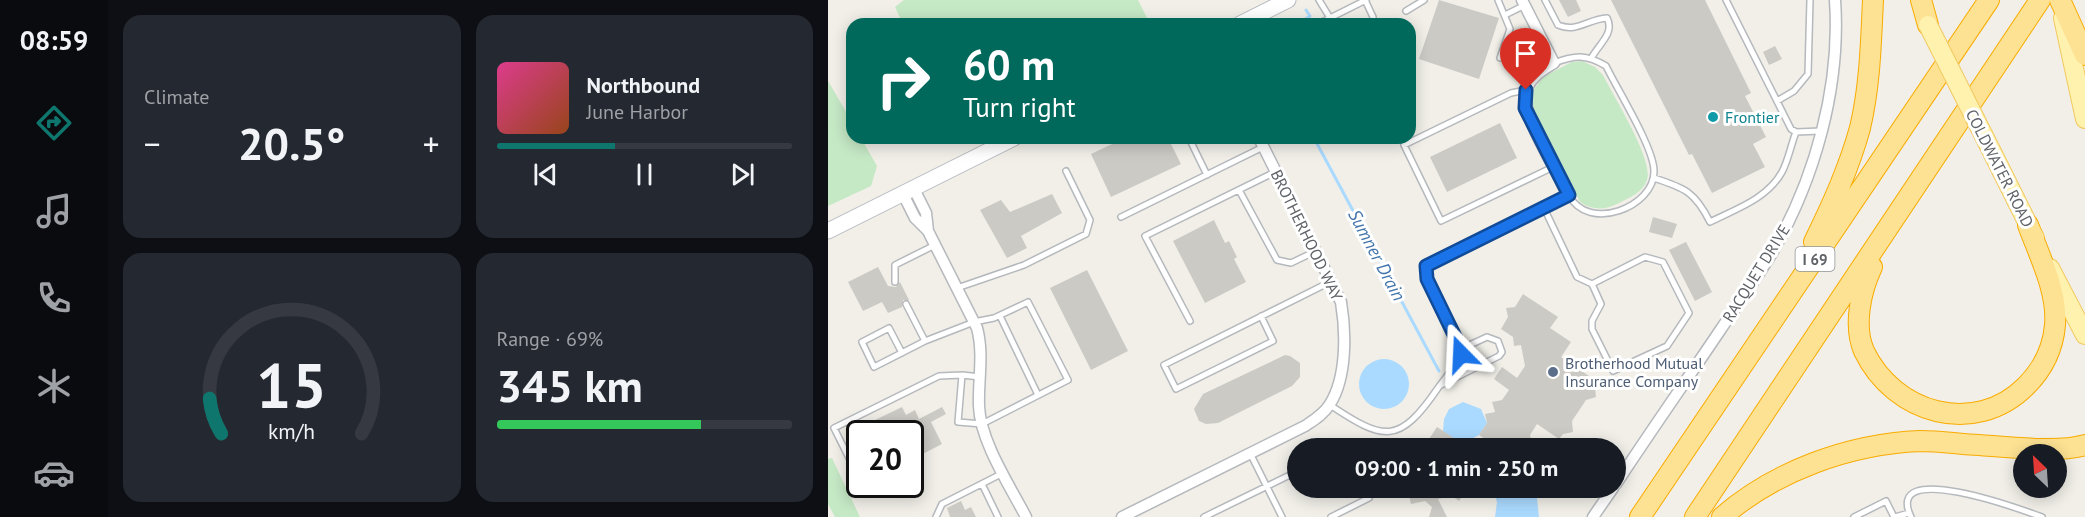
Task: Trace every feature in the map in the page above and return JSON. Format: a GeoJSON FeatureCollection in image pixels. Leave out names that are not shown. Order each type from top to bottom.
{"type":"FeatureCollection","features":[{"type":"Feature","properties":{"kind":"highway"},"geometry":{"type":"LineString","coordinates":[[1787,300],[1843,181],[1860,126],[1870,64],[1873,0]]}},
{"type":"Feature","properties":{"kind":"highway"},"geometry":{"type":"LineString","coordinates":[[1922,0],[1928,25]]}},
{"type":"Feature","properties":{"kind":"highway","name":"I 69"},"geometry":{"type":"LineString","coordinates":[[1640,517],[1989,0]]}},
{"type":"Feature","properties":{"kind":"highway","name":"I 69"},"geometry":{"type":"LineString","coordinates":[[1695,517],[2040,0]]}},
{"type":"Feature","properties":{"kind":"highway"},"geometry":{"type":"LineString","coordinates":[[2060,0],[2077,46]]}},
{"type":"Feature","properties":{"kind":"highway"},"geometry":{"type":"LineString","coordinates":[[1888,231],[1870,271],[1858,312],[1863,349],[1879,376],[1911,402],[1946,414],[1978,414],[2013,399],[2035,378],[2050,353],[2055,324],[2050,289],[2028,225]]}},
{"type":"Feature","properties":{"kind":"highway"},"geometry":{"type":"LineString","coordinates":[[1722,517],[1748,494],[1804,466],[1863,448],[1920,441],[2042,448],[2085,445]]}},
{"type":"Feature","properties":{"kind":"main road"},"geometry":{"type":"LineString","coordinates":[[1252,18],[1288,0]]}},
{"type":"Feature","properties":{"kind":"main road","name":"COLDWATER ROAD"},"geometry":{"type":"LineString","coordinates":[[1916,0],[2085,335]]}},
{"type":"Feature","properties":{"kind":"main road"},"geometry":{"type":"LineString","coordinates":[[2077,46],[2085,119]]}},
{"type":"Feature","properties":{"kind":"main road"},"geometry":{"type":"LineString","coordinates":[[828,231],[1002,144]]}},
{"type":"Feature","properties":{"kind":"street","name":"RACQUET DRIVE"},"geometry":{"type":"LineString","coordinates":[[1626,469],[1772,253],[1796,204],[1830,97],[1837,27],[1835,0]]}},
{"type":"Feature","properties":{"kind":"street"},"geometry":{"type":"LineString","coordinates":[[1524,3],[1554,63],[1534,76],[1526,90],[1525,108],[1569,195]]}},
{"type":"Feature","properties":{"kind":"street","name":"BROTHERHOOD WAY"},"geometry":{"type":"LineString","coordinates":[[1262,144],[1341,302],[1344,321],[1341,375],[1330,405]]}},
{"type":"Feature","properties":{"kind":"street"},"geometry":{"type":"LineString","coordinates":[[908,191],[915,218],[928,231],[974,322],[981,342],[979,408],[982,424],[1026,517]]}},
{"type":"Feature","properties":{"kind":"street"},"geometry":{"type":"LineString","coordinates":[[1130,515],[1305,426],[1330,405]]}},
{"type":"Feature","properties":{"kind":"street"},"geometry":{"type":"LineString","coordinates":[[1593,517],[1606,498]]}},
{"type":"Feature","properties":{"kind":"lane"},"geometry":{"type":"LineString","coordinates":[[1319,0],[1330,18],[1365,0],[1373,18]]}},
{"type":"Feature","properties":{"kind":"lane"},"geometry":{"type":"LineString","coordinates":[[1406,11],[1424,0]]}},
{"type":"Feature","properties":{"kind":"lane"},"geometry":{"type":"LineString","coordinates":[[1498,0],[1510,29],[1500,58]]}},
{"type":"Feature","properties":{"kind":"lane"},"geometry":{"type":"LineString","coordinates":[[1545,0],[1558,26],[1565,29],[1576,28],[1598,18],[1606,18],[1610,25],[1609,34],[1592,57]]}},
{"type":"Feature","properties":{"kind":"lane"},"geometry":{"type":"LineString","coordinates":[[1726,0],[1791,129],[1796,132],[1821,131]]}},
{"type":"Feature","properties":{"kind":"lane"},"geometry":{"type":"LineString","coordinates":[[1777,101],[1794,91],[1808,74],[1810,0]]}},
{"type":"Feature","properties":{"kind":"lane"},"geometry":{"type":"LineString","coordinates":[[1505,15],[1524,3]]}},
{"type":"Feature","properties":{"kind":"lane"},"geometry":{"type":"LineString","coordinates":[[1461,349],[1427,279],[1426,266],[1569,195],[1578,209],[1588,214],[1609,214],[1638,200],[1654,178],[1652,158],[1606,66],[1592,57],[1574,55],[1554,63]]}},
{"type":"Feature","properties":{"kind":"lane"},"geometry":{"type":"LineString","coordinates":[[1416,139],[1511,93],[1526,90]]}},
{"type":"Feature","properties":{"kind":"lane"},"geometry":{"type":"LineString","coordinates":[[1654,178],[1689,191],[1700,202],[1710,222],[1756,200],[1772,187],[1782,172],[1796,132]]}},
{"type":"Feature","properties":{"kind":"lane"},"geometry":{"type":"LineString","coordinates":[[1192,144],[1208,175]]}},
{"type":"Feature","properties":{"kind":"lane"},"geometry":{"type":"LineString","coordinates":[[1121,217],[1208,175],[1258,144]]}},
{"type":"Feature","properties":{"kind":"lane"},"geometry":{"type":"LineString","coordinates":[[1406,144],[1404,145],[1441,222],[1555,167]]}},
{"type":"Feature","properties":{"kind":"lane"},"geometry":{"type":"LineString","coordinates":[[957,288],[1024,265],[1086,234],[1090,220],[1066,171]]}},
{"type":"Feature","properties":{"kind":"lane"},"geometry":{"type":"LineString","coordinates":[[1190,321],[1145,236],[1276,171]]}},
{"type":"Feature","properties":{"kind":"lane"},"geometry":{"type":"LineString","coordinates":[[1239,190],[1277,260],[1290,263],[1316,250]]}},
{"type":"Feature","properties":{"kind":"lane"},"geometry":{"type":"LineString","coordinates":[[1544,208],[1577,277],[1592,284],[1601,304],[1592,321],[1592,329],[1613,371],[1667,346],[1689,313],[1663,262],[1646,257],[1592,284]]}},
{"type":"Feature","properties":{"kind":"lane"},"geometry":{"type":"LineString","coordinates":[[894,282],[895,265],[935,245]]}},
{"type":"Feature","properties":{"kind":"lane"},"geometry":{"type":"LineString","coordinates":[[1261,316],[1273,341],[1176,389],[1164,365],[1261,316],[1332,282]]}},
{"type":"Feature","properties":{"kind":"lane"},"geometry":{"type":"LineString","coordinates":[[902,353],[889,328],[862,342],[874,367],[902,353],[925,341],[974,322],[1000,316],[1028,302],[1068,380],[982,424],[958,422],[962,375]]}},
{"type":"Feature","properties":{"kind":"lane"},"geometry":{"type":"LineString","coordinates":[[906,304],[925,341]]}},
{"type":"Feature","properties":{"kind":"lane"},"geometry":{"type":"LineString","coordinates":[[1000,316],[1038,395]]}},
{"type":"Feature","properties":{"kind":"lane"},"geometry":{"type":"LineString","coordinates":[[1330,405],[1364,428],[1380,432],[1397,430],[1412,422],[1440,386],[1461,349],[1487,337],[1498,341],[1502,352],[1499,356],[1440,386]]}},
{"type":"Feature","properties":{"kind":"lane"},"geometry":{"type":"LineString","coordinates":[[850,420],[939,376],[962,375],[980,378]]}},
{"type":"Feature","properties":{"kind":"lane"},"geometry":{"type":"LineString","coordinates":[[846,422],[834,428],[846,452]]}},
{"type":"Feature","properties":{"kind":"lane"},"geometry":{"type":"LineString","coordinates":[[1250,453],[1282,517]]}},
{"type":"Feature","properties":{"kind":"lane"},"geometry":{"type":"LineString","coordinates":[[936,517],[942,504],[1004,473]]}},
{"type":"Feature","properties":{"kind":"lane"},"geometry":{"type":"LineString","coordinates":[[1204,517],[1287,476]]}},
{"type":"Feature","properties":{"kind":"lane"},"geometry":{"type":"LineString","coordinates":[[982,484],[998,517]]}},
{"type":"Feature","properties":{"kind":"lane"},"geometry":{"type":"LineString","coordinates":[[1854,517],[1886,501],[1894,517],[1910,515],[1907,506],[1908,497],[1914,491],[1922,488],[1971,494],[2042,517]]}},
{"type":"Feature","properties":{"kind":"lane"},"geometry":{"type":"LineString","coordinates":[[1331,517],[1370,498]]}},
{"type":"Feature","properties":{"kind":"green space"},"geometry":{"type":"Polygon","coordinates":[[[904,0],[1138,0],[1147,18],[900,18],[895,7],[904,0]]]}},
{"type":"Feature","properties":{"kind":"green space"},"geometry":{"type":"Polygon","coordinates":[[[1582,61],[1595,67],[1603,75],[1639,144],[1648,171],[1647,180],[1639,191],[1619,203],[1604,208],[1590,207],[1580,202],[1531,106],[1531,94],[1543,77],[1572,62],[1582,61]]]}},
{"type":"Feature","properties":{"kind":"green space"},"geometry":{"type":"Polygon","coordinates":[[[828,81],[846,112],[846,144],[864,144],[877,166],[871,186],[828,206],[828,81]]]}},
{"type":"Feature","properties":{"kind":"green space"},"geometry":{"type":"Polygon","coordinates":[[[832,458],[846,488],[846,498],[851,498],[860,517],[835,517],[828,504],[828,459],[832,458]]]}},
{"type":"Feature","properties":{"kind":"water"},"geometry":{"type":"Polygon","coordinates":[[[1384,359],[1398,363],[1405,370],[1409,384],[1405,398],[1398,405],[1384,409],[1370,405],[1363,398],[1359,384],[1363,370],[1370,363],[1384,359]]]}},
{"type":"Feature","properties":{"kind":"water"},"geometry":{"type":"Polygon","coordinates":[[[1463,402],[1481,409],[1487,423],[1479,435],[1473,438],[1453,438],[1443,431],[1444,419],[1449,409],[1463,402]]]}},
{"type":"Feature","properties":{"kind":"water"},"geometry":{"type":"Polygon","coordinates":[[[1496,498],[1537,498],[1539,517],[1495,517],[1496,498]]]}},
{"type":"Feature","properties":{"kind":"building"},"geometry":{"type":"Polygon","coordinates":[[[1439,0],[1499,18],[1479,79],[1419,59],[1439,0]]]}},
{"type":"Feature","properties":{"kind":"building"},"geometry":{"type":"Polygon","coordinates":[[[1559,0],[1576,0],[1581,11],[1568,17],[1559,0]]]}},
{"type":"Feature","properties":{"kind":"building","name":"Frontier"},"geometry":{"type":"Polygon","coordinates":[[[1611,0],[1705,0],[1751,93],[1745,96],[1766,137],[1753,144],[1765,167],[1712,193],[1692,154],[1689,155],[1611,0]]]}},
{"type":"Feature","properties":{"kind":"building"},"geometry":{"type":"Polygon","coordinates":[[[1775,46],[1782,59],[1769,65],[1763,52],[1775,46]]]}},
{"type":"Feature","properties":{"kind":"building"},"geometry":{"type":"Polygon","coordinates":[[[1500,123],[1517,158],[1447,192],[1430,157],[1500,123]]]}},
{"type":"Feature","properties":{"kind":"building"},"geometry":{"type":"Polygon","coordinates":[[[1112,144],[1171,144],[1181,164],[1111,197],[1091,154],[1112,144]]]}},
{"type":"Feature","properties":{"kind":"building"},"geometry":{"type":"Polygon","coordinates":[[[1052,194],[1062,213],[1021,236],[1027,248],[1007,258],[980,210],[1001,200],[1010,212],[1052,194]]]}},
{"type":"Feature","properties":{"kind":"building"},"geometry":{"type":"Polygon","coordinates":[[[1653,217],[1677,224],[1672,238],[1649,232],[1653,217]]]}},
{"type":"Feature","properties":{"kind":"building"},"geometry":{"type":"Polygon","coordinates":[[[1214,220],[1225,243],[1229,241],[1237,257],[1234,259],[1246,282],[1205,303],[1173,241],[1214,220]]]}},
{"type":"Feature","properties":{"kind":"building"},"geometry":{"type":"Polygon","coordinates":[[[1686,242],[1712,292],[1695,301],[1669,250],[1686,242]]]}},
{"type":"Feature","properties":{"kind":"building"},"geometry":{"type":"Polygon","coordinates":[[[878,267],[888,286],[896,287],[900,282],[909,300],[903,300],[902,307],[888,313],[882,302],[863,311],[848,282],[878,267]]]}},
{"type":"Feature","properties":{"kind":"building"},"geometry":{"type":"Polygon","coordinates":[[[1087,270],[1128,351],[1091,370],[1050,288],[1087,270]]]}},
{"type":"Feature","properties":{"kind":"building","name":"Brotherhood Mutual Insurance Company"},"geometry":{"type":"Polygon","coordinates":[[[1523,294],[1558,317],[1550,328],[1571,342],[1561,357],[1598,382],[1595,387],[1596,397],[1586,400],[1572,421],[1573,432],[1563,434],[1560,438],[1537,424],[1530,435],[1531,438],[1484,438],[1479,435],[1487,423],[1485,414],[1495,412],[1492,402],[1502,400],[1509,390],[1494,379],[1502,367],[1517,378],[1525,366],[1521,345],[1514,346],[1513,337],[1501,329],[1508,317],[1506,308],[1515,307],[1523,294]]]}},
{"type":"Feature","properties":{"kind":"building"},"geometry":{"type":"Polygon","coordinates":[[[1285,355],[1300,363],[1300,377],[1292,386],[1218,423],[1206,424],[1199,421],[1194,409],[1203,394],[1285,355]]]}},
{"type":"Feature","properties":{"kind":"building"},"geometry":{"type":"Polygon","coordinates":[[[902,407],[906,415],[915,410],[919,419],[942,407],[946,414],[931,422],[942,444],[924,453],[924,420],[875,420],[902,407]]]}},
{"type":"Feature","properties":{"kind":"building"},"geometry":{"type":"Polygon","coordinates":[[[1437,427],[1454,438],[1430,438],[1437,427]]]}},
{"type":"Feature","properties":{"kind":"building"},"geometry":{"type":"Polygon","coordinates":[[[1410,498],[1443,498],[1438,499],[1447,517],[1429,517],[1432,507],[1425,501],[1411,504],[1410,498]]]}},
{"type":"Feature","properties":{"kind":"building"},"geometry":{"type":"Polygon","coordinates":[[[961,501],[965,510],[971,507],[976,517],[950,517],[947,508],[961,501]]]}},
{"type":"Feature","properties":{"kind":"waterway","name":"Sumner Drain"},"geometry":{"type":"LineString","coordinates":[[1306,10],[1310,16],[1307,18]]}},
{"type":"Feature","properties":{"kind":"waterway","name":"Sumner Drain"},"geometry":{"type":"LineString","coordinates":[[1317,144],[1439,371]]}},
{"type":"Feature","properties":{"kind":"place","name":"Frontier"},"geometry":{"type":"Point","coordinates":[1713,117]}},
{"type":"Feature","properties":{"kind":"place","name":"Brotherhood Mutual Insurance Company"},"geometry":{"type":"Point","coordinates":[1553,372]}},
{"type":"Feature","properties":{"kind":"route"},"geometry":{"type":"LineString","coordinates":[[1461,354],[1461,349],[1427,279],[1426,266],[1569,195],[1525,108],[1526,90]]}}]}
